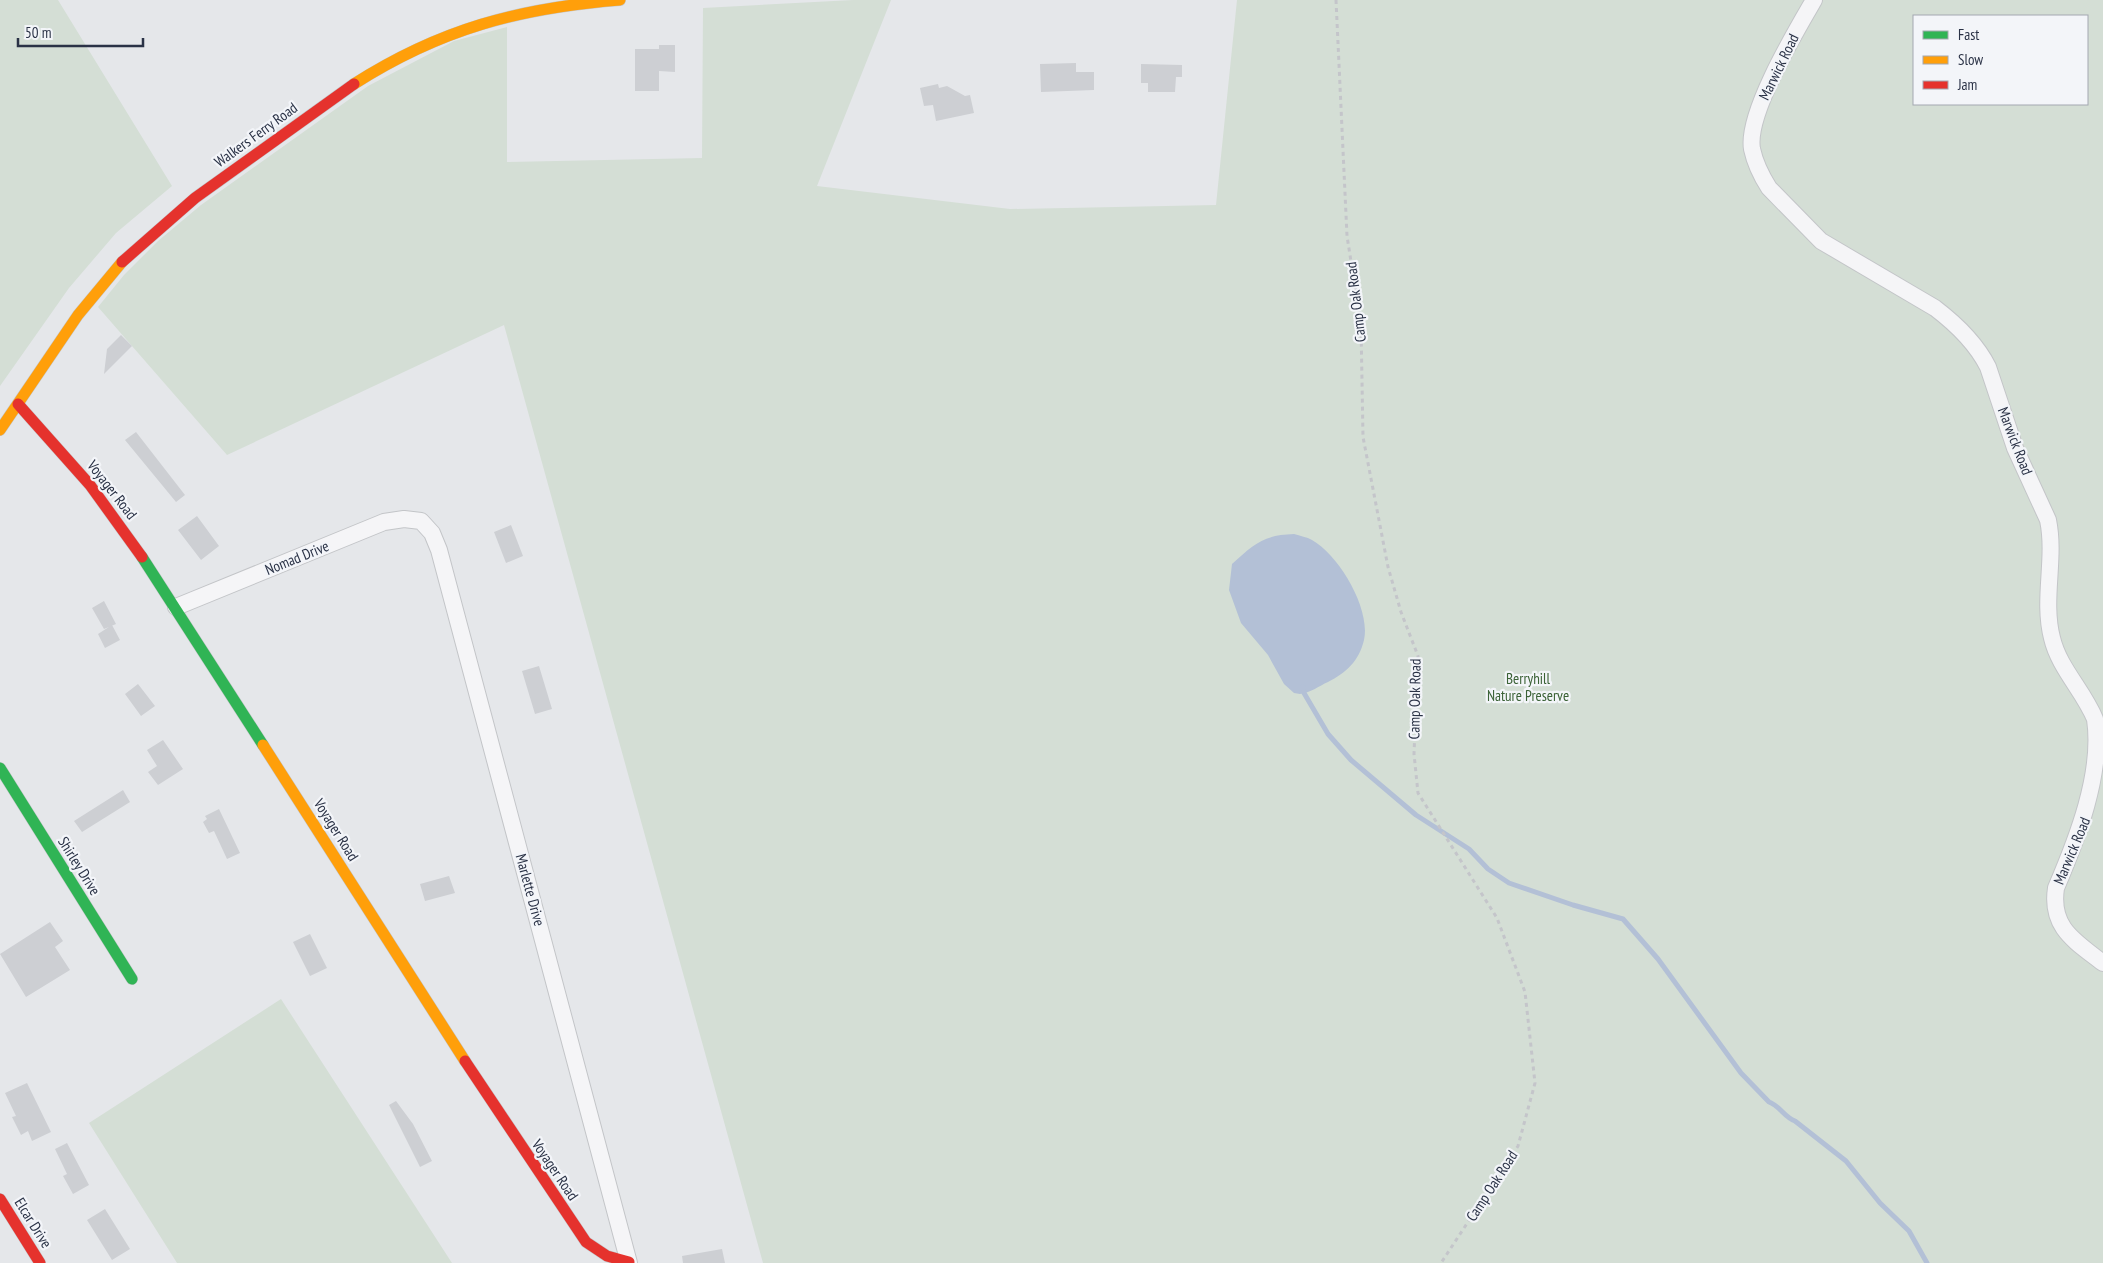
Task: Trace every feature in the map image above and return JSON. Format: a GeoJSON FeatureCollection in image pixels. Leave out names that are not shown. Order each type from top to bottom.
{"type":"FeatureCollection","features":[{"type":"Feature","properties":{"kind":"street","name":"Walkers Ferry Road"},"geometry":{"type":"LineString","coordinates":[[0,430],[86,305],[132,250],[232,171],[365,76],[422,45],[462,29],[517,15],[620,0]]}},
{"type":"Feature","properties":{"kind":"street","name":"Marwick Road"},"geometry":{"type":"LineString","coordinates":[[1814,0],[1765,92],[1758,113],[1752,149],[1763,179],[1769,188],[1821,241],[1950,319],[1982,354],[1988,366],[2015,448],[2048,520],[2051,533],[2048,604],[2051,637],[2061,662],[2094,718],[2099,734],[2100,770],[2092,805],[2056,888],[2054,902],[2055,914],[2061,925],[2074,940],[2103,964]]}},
{"type":"Feature","properties":{"kind":"street","name":"Voyager Road"},"geometry":{"type":"LineString","coordinates":[[18,404],[90,485],[132,541],[556,1200],[592,1248],[607,1256],[629,1263]]}},
{"type":"Feature","properties":{"kind":"street","name":"Nomad Drive"},"geometry":{"type":"LineString","coordinates":[[176,607],[384,522],[404,519],[421,521]]}},
{"type":"Feature","properties":{"kind":"street","name":"Marlette Drive"},"geometry":{"type":"LineString","coordinates":[[421,521],[432,533],[439,550],[629,1263]]}},
{"type":"Feature","properties":{"kind":"street","name":"Shirley Drive"},"geometry":{"type":"LineString","coordinates":[[0,768],[132,979]]}},
{"type":"Feature","properties":{"kind":"street","name":"Elcar Drive"},"geometry":{"type":"LineString","coordinates":[[0,1199],[40,1263]]}},
{"type":"Feature","properties":{"kind":"path","name":"Camp Oak Road"},"geometry":{"type":"LineString","coordinates":[[1336,0],[1347,236],[1361,326],[1363,437],[1388,567],[1401,612],[1418,656],[1414,754],[1418,793],[1497,918],[1525,992],[1535,1083],[1518,1146],[1441,1263]]}},
{"type":"Feature","properties":{"kind":"green space"},"geometry":{"type":"Polygon","coordinates":[[[0,0],[58,0],[172,186],[116,233],[69,288],[0,386],[0,0]]]}},
{"type":"Feature","properties":{"kind":"green space","name":"Berryhill Nature Preserve"},"geometry":{"type":"Polygon","coordinates":[[[853,0],[891,0],[817,186],[1010,209],[1216,205],[1237,0],[2103,0],[2103,1263],[763,1263],[504,325],[227,455],[98,307],[124,275],[158,241],[201,205],[368,86],[454,41],[507,27],[507,162],[702,158],[703,8],[853,0]]]}},
{"type":"Feature","properties":{"kind":"green space"},"geometry":{"type":"Polygon","coordinates":[[[281,999],[452,1263],[177,1263],[89,1123],[281,999]]]}},
{"type":"Feature","properties":{"kind":"water"},"geometry":{"type":"Polygon","coordinates":[[[1294,534],[1310,539],[1322,547],[1342,570],[1358,599],[1365,627],[1362,647],[1351,666],[1335,678],[1311,691],[1300,694],[1294,693],[1284,684],[1268,655],[1241,623],[1229,590],[1232,564],[1247,551],[1260,542],[1274,536],[1294,534]]]}},
{"type":"Feature","properties":{"kind":"building"},"geometry":{"type":"Polygon","coordinates":[[[659,45],[675,45],[675,72],[659,71],[659,91],[635,91],[635,49],[659,49],[659,45]]]}},
{"type":"Feature","properties":{"kind":"building"},"geometry":{"type":"Polygon","coordinates":[[[1076,63],[1076,72],[1094,72],[1094,90],[1041,92],[1040,64],[1076,63]]]}},
{"type":"Feature","properties":{"kind":"building"},"geometry":{"type":"Polygon","coordinates":[[[1141,64],[1182,65],[1182,77],[1176,77],[1175,92],[1148,92],[1148,83],[1141,83],[1141,64]]]}},
{"type":"Feature","properties":{"kind":"building"},"geometry":{"type":"Polygon","coordinates":[[[938,84],[939,88],[947,86],[965,96],[970,95],[974,113],[936,121],[933,105],[924,106],[920,88],[938,84]]]}},
{"type":"Feature","properties":{"kind":"building"},"geometry":{"type":"Polygon","coordinates":[[[121,335],[132,346],[104,374],[107,349],[121,335]]]}},
{"type":"Feature","properties":{"kind":"building"},"geometry":{"type":"Polygon","coordinates":[[[136,432],[185,495],[176,502],[125,440],[136,432]]]}},
{"type":"Feature","properties":{"kind":"building"},"geometry":{"type":"Polygon","coordinates":[[[197,516],[219,546],[201,560],[178,530],[197,516]]]}},
{"type":"Feature","properties":{"kind":"building"},"geometry":{"type":"Polygon","coordinates":[[[511,525],[523,556],[506,563],[494,532],[511,525]]]}},
{"type":"Feature","properties":{"kind":"building"},"geometry":{"type":"Polygon","coordinates":[[[104,601],[116,624],[104,629],[92,608],[104,601]]]}},
{"type":"Feature","properties":{"kind":"building"},"geometry":{"type":"Polygon","coordinates":[[[112,625],[120,640],[105,648],[98,634],[112,625]]]}},
{"type":"Feature","properties":{"kind":"building"},"geometry":{"type":"Polygon","coordinates":[[[539,666],[552,709],[535,714],[522,671],[539,666]]]}},
{"type":"Feature","properties":{"kind":"building"},"geometry":{"type":"Polygon","coordinates":[[[138,684],[155,706],[141,716],[125,694],[138,684]]]}},
{"type":"Feature","properties":{"kind":"building"},"geometry":{"type":"Polygon","coordinates":[[[163,740],[183,769],[158,785],[148,772],[157,766],[147,750],[163,740]]]}},
{"type":"Feature","properties":{"kind":"building"},"geometry":{"type":"Polygon","coordinates":[[[123,790],[130,802],[82,832],[74,821],[123,790]]]}},
{"type":"Feature","properties":{"kind":"building"},"geometry":{"type":"Polygon","coordinates":[[[219,809],[240,853],[227,859],[214,831],[209,833],[203,822],[207,819],[205,816],[219,809]]]}},
{"type":"Feature","properties":{"kind":"building"},"geometry":{"type":"Polygon","coordinates":[[[449,876],[455,893],[425,901],[420,884],[449,876]]]}},
{"type":"Feature","properties":{"kind":"building"},"geometry":{"type":"Polygon","coordinates":[[[50,922],[63,941],[55,947],[70,970],[26,997],[0,954],[50,922]]]}},
{"type":"Feature","properties":{"kind":"building"},"geometry":{"type":"Polygon","coordinates":[[[310,934],[327,968],[310,976],[293,942],[310,934]]]}},
{"type":"Feature","properties":{"kind":"building"},"geometry":{"type":"Polygon","coordinates":[[[27,1083],[51,1132],[32,1141],[28,1131],[21,1135],[12,1117],[16,1116],[5,1093],[27,1083]]]}},
{"type":"Feature","properties":{"kind":"building"},"geometry":{"type":"Polygon","coordinates":[[[396,1101],[413,1124],[432,1161],[420,1167],[389,1105],[396,1101]]]}},
{"type":"Feature","properties":{"kind":"building"},"geometry":{"type":"Polygon","coordinates":[[[67,1143],[89,1185],[73,1194],[63,1176],[67,1174],[55,1149],[67,1143]]]}},
{"type":"Feature","properties":{"kind":"building"},"geometry":{"type":"Polygon","coordinates":[[[105,1209],[130,1249],[112,1260],[87,1220],[105,1209]]]}},
{"type":"Feature","properties":{"kind":"building"},"geometry":{"type":"Polygon","coordinates":[[[722,1249],[725,1263],[683,1263],[682,1256],[722,1249]]]}},
{"type":"Feature","properties":{"kind":"waterway"},"geometry":{"type":"LineString","coordinates":[[1303,687],[1304,693],[1328,734],[1351,760],[1416,815],[1469,849],[1488,869],[1509,883],[1573,905],[1623,919],[1658,959],[1741,1073],[1769,1102],[1846,1161],[1880,1203],[1909,1231],[1927,1263]]}},
{"type":"Feature","properties":{"kind":"traffic: fast"},"geometry":{"type":"LineString","coordinates":[[142,557],[263,745]]}},
{"type":"Feature","properties":{"kind":"traffic: fast"},"geometry":{"type":"LineString","coordinates":[[0,768],[132,979]]}},
{"type":"Feature","properties":{"kind":"traffic: slow"},"geometry":{"type":"LineString","coordinates":[[354,84],[418,49],[449,35],[481,24],[548,9],[620,0]]}},
{"type":"Feature","properties":{"kind":"traffic: slow"},"geometry":{"type":"LineString","coordinates":[[0,430],[78,315],[122,262]]}},
{"type":"Feature","properties":{"kind":"traffic: slow"},"geometry":{"type":"LineString","coordinates":[[263,745],[465,1061]]}},
{"type":"Feature","properties":{"kind":"traffic: jam"},"geometry":{"type":"LineString","coordinates":[[122,262],[195,198],[354,84]]}},
{"type":"Feature","properties":{"kind":"traffic: jam"},"geometry":{"type":"LineString","coordinates":[[18,404],[90,485],[142,557]]}},
{"type":"Feature","properties":{"kind":"traffic: jam"},"geometry":{"type":"LineString","coordinates":[[465,1061],[586,1242],[607,1256],[629,1262]]}},
{"type":"Feature","properties":{"kind":"traffic: jam"},"geometry":{"type":"LineString","coordinates":[[0,1199],[40,1263]]}}]}
